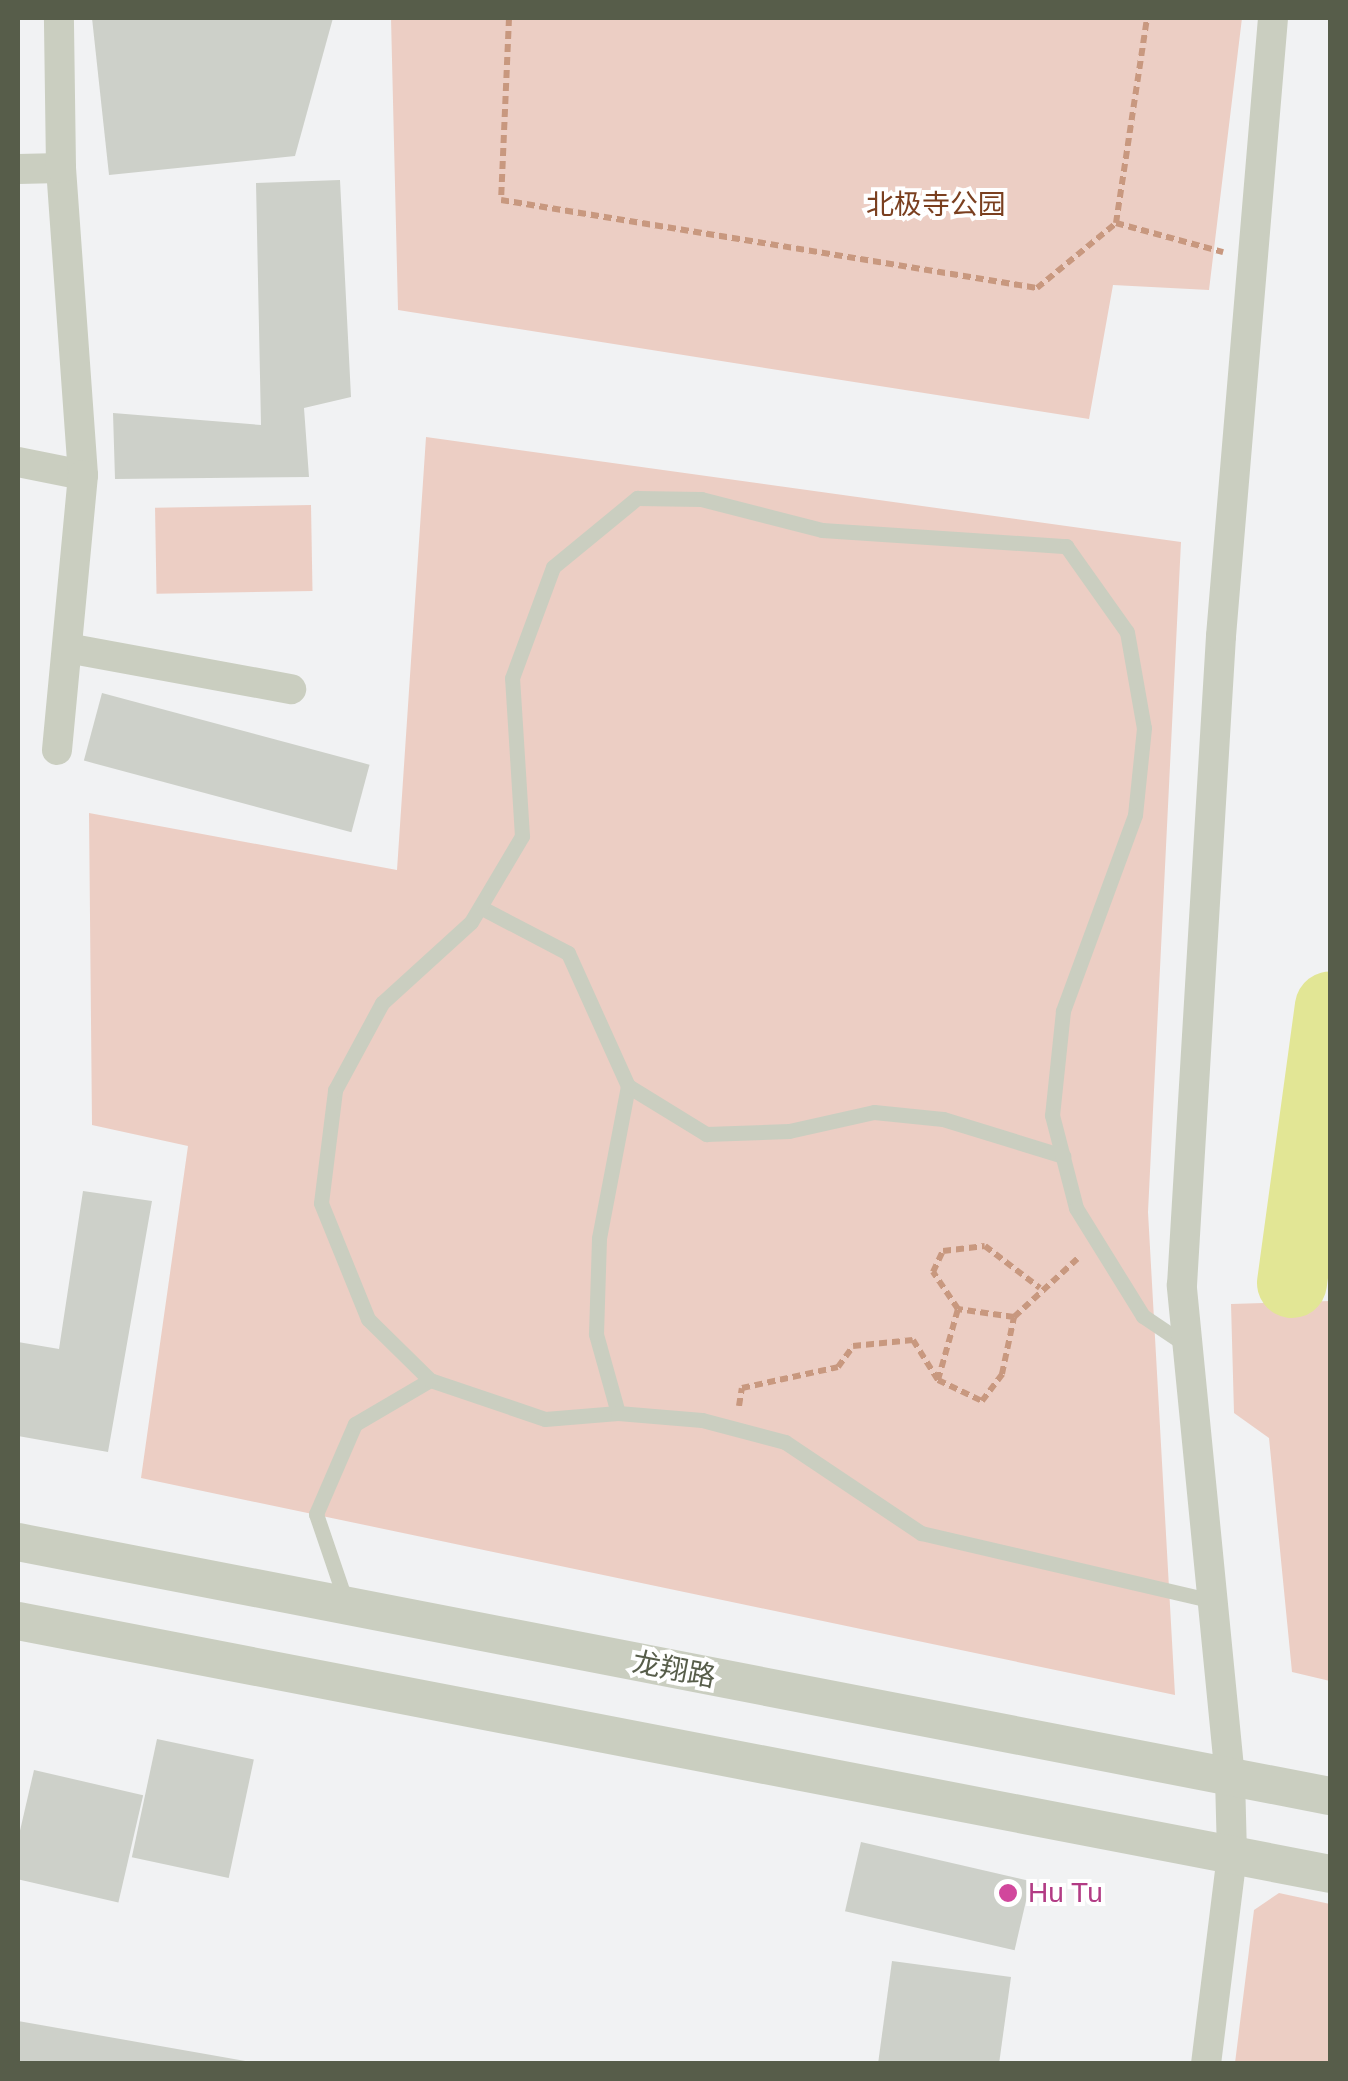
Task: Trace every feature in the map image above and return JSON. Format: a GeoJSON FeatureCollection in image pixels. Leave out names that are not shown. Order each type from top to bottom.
{"type":"FeatureCollection","features":[{"type":"Feature","properties":{"kind":"street"},"geometry":{"type":"LineString","coordinates":[[57,750],[84,475],[61,168],[59,18]]}},
{"type":"Feature","properties":{"kind":"street"},"geometry":{"type":"LineString","coordinates":[[1206,2064],[1232,1854],[1230,1778],[1182,1285],[1219,656],[1256,261],[1272,18]]}},
{"type":"Feature","properties":{"kind":"street"},"geometry":{"type":"LineString","coordinates":[[18,169],[61,168]]}},
{"type":"Feature","properties":{"kind":"street"},"geometry":{"type":"LineString","coordinates":[[18,462],[84,475]]}},
{"type":"Feature","properties":{"kind":"street"},"geometry":{"type":"LineString","coordinates":[[67,648],[292,689]]}},
{"type":"Feature","properties":{"kind":"street","name":"龙翔路"},"geometry":{"type":"LineString","coordinates":[[18,1542],[1330,1796]]}},
{"type":"Feature","properties":{"kind":"street"},"geometry":{"type":"LineString","coordinates":[[18,1620],[1330,1874]]}},
{"type":"Feature","properties":{"kind":"lane"},"geometry":{"type":"LineString","coordinates":[[1188,1346],[1143,1316],[1076,1208],[1052,1116],[1063,1010],[1135,815],[1144,728],[1127,632],[1066,546],[822,530],[701,500],[638,498],[553,567],[512,678],[522,836],[480,907],[382,1003],[334,1090],[321,1203],[368,1319],[430,1380],[544,1419],[618,1413],[736,1429],[785,1442],[920,1533],[1212,1600]]}},
{"type":"Feature","properties":{"kind":"lane"},"geometry":{"type":"LineString","coordinates":[[480,907],[568,953],[628,1086],[706,1134],[788,1131],[874,1112],[943,1119],[1063,1156]]}},
{"type":"Feature","properties":{"kind":"lane"},"geometry":{"type":"LineString","coordinates":[[618,1413],[596,1334],[598,1257],[628,1086]]}},
{"type":"Feature","properties":{"kind":"lane"},"geometry":{"type":"LineString","coordinates":[[348,1606],[316,1514],[355,1424],[430,1380]]}},
{"type":"Feature","properties":{"kind":"path"},"geometry":{"type":"LineString","coordinates":[[509,18],[501,200],[1037,288],[1116,223],[1146,18]]}},
{"type":"Feature","properties":{"kind":"path"},"geometry":{"type":"LineString","coordinates":[[1116,223],[1256,261]]}},
{"type":"Feature","properties":{"kind":"path"},"geometry":{"type":"LineString","coordinates":[[736,1429],[742,1388],[838,1368],[853,1346],[913,1340],[938,1380],[982,1401],[1002,1374],[1014,1317],[1040,1288],[1098,1243]]}},
{"type":"Feature","properties":{"kind":"path"},"geometry":{"type":"LineString","coordinates":[[1014,1317],[958,1309],[933,1272],[943,1250],[986,1246],[1040,1288]]}},
{"type":"Feature","properties":{"kind":"path"},"geometry":{"type":"LineString","coordinates":[[938,1380],[958,1309]]}},
{"type":"Feature","properties":{"kind":"green space","name":"北极寺公园"},"geometry":{"type":"Polygon","coordinates":[[[391,18],[1242,18],[1209,290],[1113,285],[1089,419],[398,310],[391,18]]]}},
{"type":"Feature","properties":{"kind":"green space"},"geometry":{"type":"Polygon","coordinates":[[[426,437],[1181,542],[1148,1212],[1175,1695],[141,1478],[188,1146],[92,1125],[89,813],[397,870],[426,437]]]}},
{"type":"Feature","properties":{"kind":"green space"},"geometry":{"type":"Polygon","coordinates":[[[311,505],[313,591],[157,594],[155,508],[311,505]]]}},
{"type":"Feature","properties":{"kind":"green space"},"geometry":{"type":"Polygon","coordinates":[[[1330,1301],[1330,1681],[1292,1672],[1269,1438],[1234,1413],[1231,1304],[1330,1301]]]}},
{"type":"Feature","properties":{"kind":"green space"},"geometry":{"type":"Polygon","coordinates":[[[1279,1893],[1330,1904],[1330,2063],[1235,2063],[1254,1910],[1279,1893]]]}},
{"type":"Feature","properties":{"kind":"building"},"geometry":{"type":"Polygon","coordinates":[[[92,18],[333,18],[295,156],[109,175],[92,18]]]}},
{"type":"Feature","properties":{"kind":"building"},"geometry":{"type":"Polygon","coordinates":[[[340,180],[351,397],[304,408],[309,477],[115,479],[113,413],[261,425],[256,183],[340,180]]]}},
{"type":"Feature","properties":{"kind":"building"},"geometry":{"type":"Polygon","coordinates":[[[102,693],[370,765],[351,832],[84,761],[102,693]]]}},
{"type":"Feature","properties":{"kind":"building"},"geometry":{"type":"Polygon","coordinates":[[[83,1191],[152,1201],[108,1452],[18,1436],[18,1342],[59,1349],[83,1191]]]}},
{"type":"Feature","properties":{"kind":"building"},"geometry":{"type":"Polygon","coordinates":[[[157,1739],[254,1760],[229,1878],[132,1857],[157,1739]]]}},
{"type":"Feature","properties":{"kind":"building"},"geometry":{"type":"Polygon","coordinates":[[[34,1770],[143,1795],[118,1902],[18,1879],[18,1839],[34,1770]]]}},
{"type":"Feature","properties":{"kind":"building"},"geometry":{"type":"Polygon","coordinates":[[[861,1842],[1031,1881],[1015,1950],[845,1911],[861,1842]]]}},
{"type":"Feature","properties":{"kind":"building"},"geometry":{"type":"Polygon","coordinates":[[[892,1961],[1011,1977],[999,2064],[878,2064],[892,1961]]]}},
{"type":"Feature","properties":{"kind":"building"},"geometry":{"type":"Polygon","coordinates":[[[18,2021],[251,2062],[251,2064],[18,2064],[18,2021]]]}},
{"type":"Feature","properties":{"kind":"waterway"},"geometry":{"type":"LineString","coordinates":[[1292,1283],[1330,1007]]}},
{"type":"Feature","properties":{"kind":"place","name":"Hu Tu"},"geometry":{"type":"Point","coordinates":[1008,1893]}}]}
